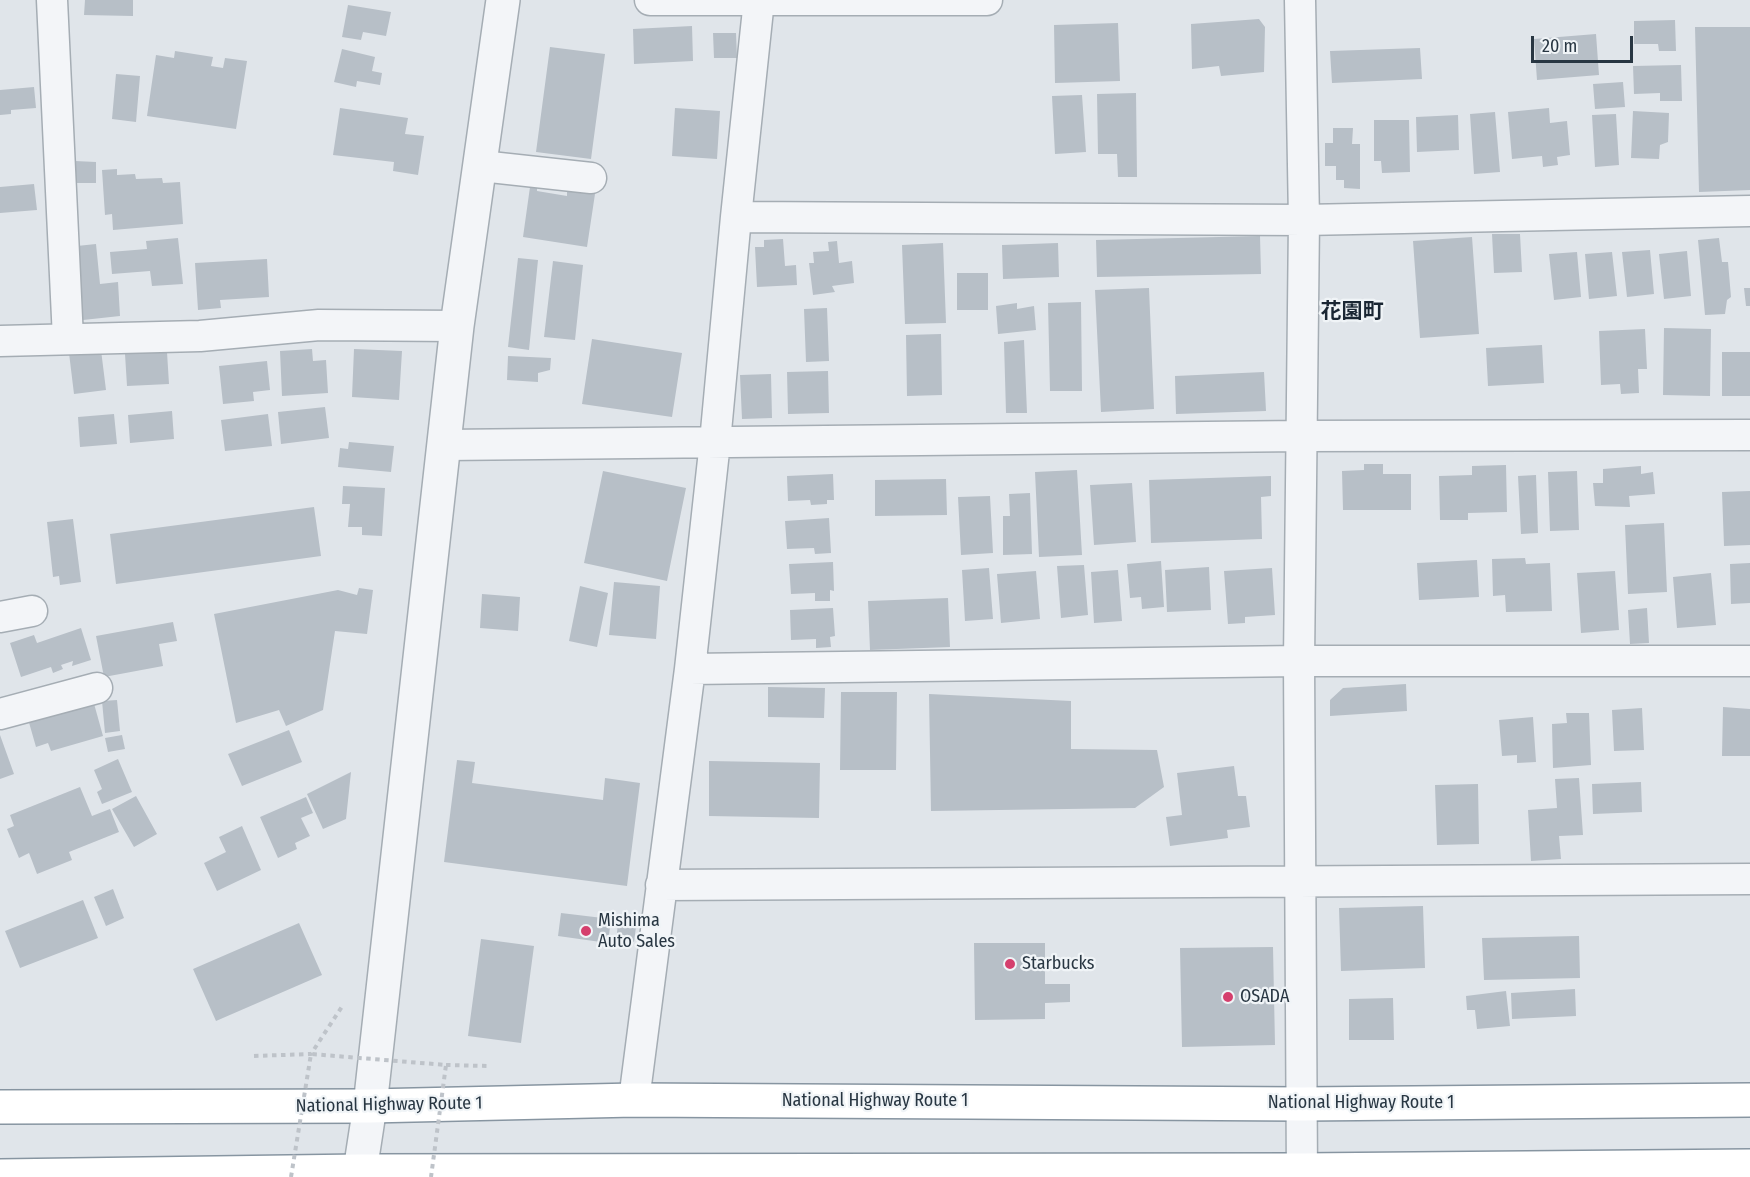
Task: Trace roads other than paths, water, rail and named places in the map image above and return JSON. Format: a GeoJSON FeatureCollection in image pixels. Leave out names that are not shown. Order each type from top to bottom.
{"type":"FeatureCollection","features":[{"type":"Feature","properties":{"kind":"highway","name":"National Highway Route 1"},"geometry":{"type":"LineString","coordinates":[[0,1107],[370,1106],[634,1100],[1302,1104],[1750,1100]]}},
{"type":"Feature","properties":{"kind":"highway"},"geometry":{"type":"LineString","coordinates":[[0,1176],[360,1171],[624,1174],[1302,1174],[1750,1166]]}},
{"type":"Feature","properties":{"kind":"street"},"geometry":{"type":"LineString","coordinates":[[52,0],[68,339]]}},
{"type":"Feature","properties":{"kind":"street"},"geometry":{"type":"LineString","coordinates":[[360,1171],[370,1106],[457,326],[481,166],[502,0]]}},
{"type":"Feature","properties":{"kind":"street"},"geometry":{"type":"LineString","coordinates":[[650,0],[987,0]]}},
{"type":"Feature","properties":{"kind":"street"},"geometry":{"type":"LineString","coordinates":[[1300,0],[1304,220],[1299,661],[1302,1174]]}},
{"type":"Feature","properties":{"kind":"street"},"geometry":{"type":"LineString","coordinates":[[634,1100],[690,669],[759,1]]}},
{"type":"Feature","properties":{"kind":"street"},"geometry":{"type":"LineString","coordinates":[[481,166],[591,178]]}},
{"type":"Feature","properties":{"kind":"street"},"geometry":{"type":"LineString","coordinates":[[736,217],[1304,220],[1750,211]]}},
{"type":"Feature","properties":{"kind":"street"},"geometry":{"type":"LineString","coordinates":[[0,341],[200,336],[319,325],[457,326]]}},
{"type":"Feature","properties":{"kind":"street"},"geometry":{"type":"LineString","coordinates":[[445,445],[1302,436],[1750,435]]}},
{"type":"Feature","properties":{"kind":"street"},"geometry":{"type":"LineString","coordinates":[[0,617],[32,611]]}},
{"type":"Feature","properties":{"kind":"street"},"geometry":{"type":"LineString","coordinates":[[690,669],[1299,661],[1750,661]]}},
{"type":"Feature","properties":{"kind":"street"},"geometry":{"type":"LineString","coordinates":[[0,714],[97,688]]}},
{"type":"Feature","properties":{"kind":"street"},"geometry":{"type":"LineString","coordinates":[[661,885],[1750,879]]}},
{"type":"Feature","properties":{"kind":"place","name":"Mishima Auto Sales"},"geometry":{"type":"Point","coordinates":[586,931]}},
{"type":"Feature","properties":{"kind":"place","name":"Starbucks"},"geometry":{"type":"Point","coordinates":[1010,964]}},
{"type":"Feature","properties":{"kind":"place","name":"OSADA"},"geometry":{"type":"Point","coordinates":[1228,997]}},
{"type":"Feature","properties":{"kind":"district","name":"花園町"},"geometry":{"type":"Point","coordinates":[1352,312]}}]}
